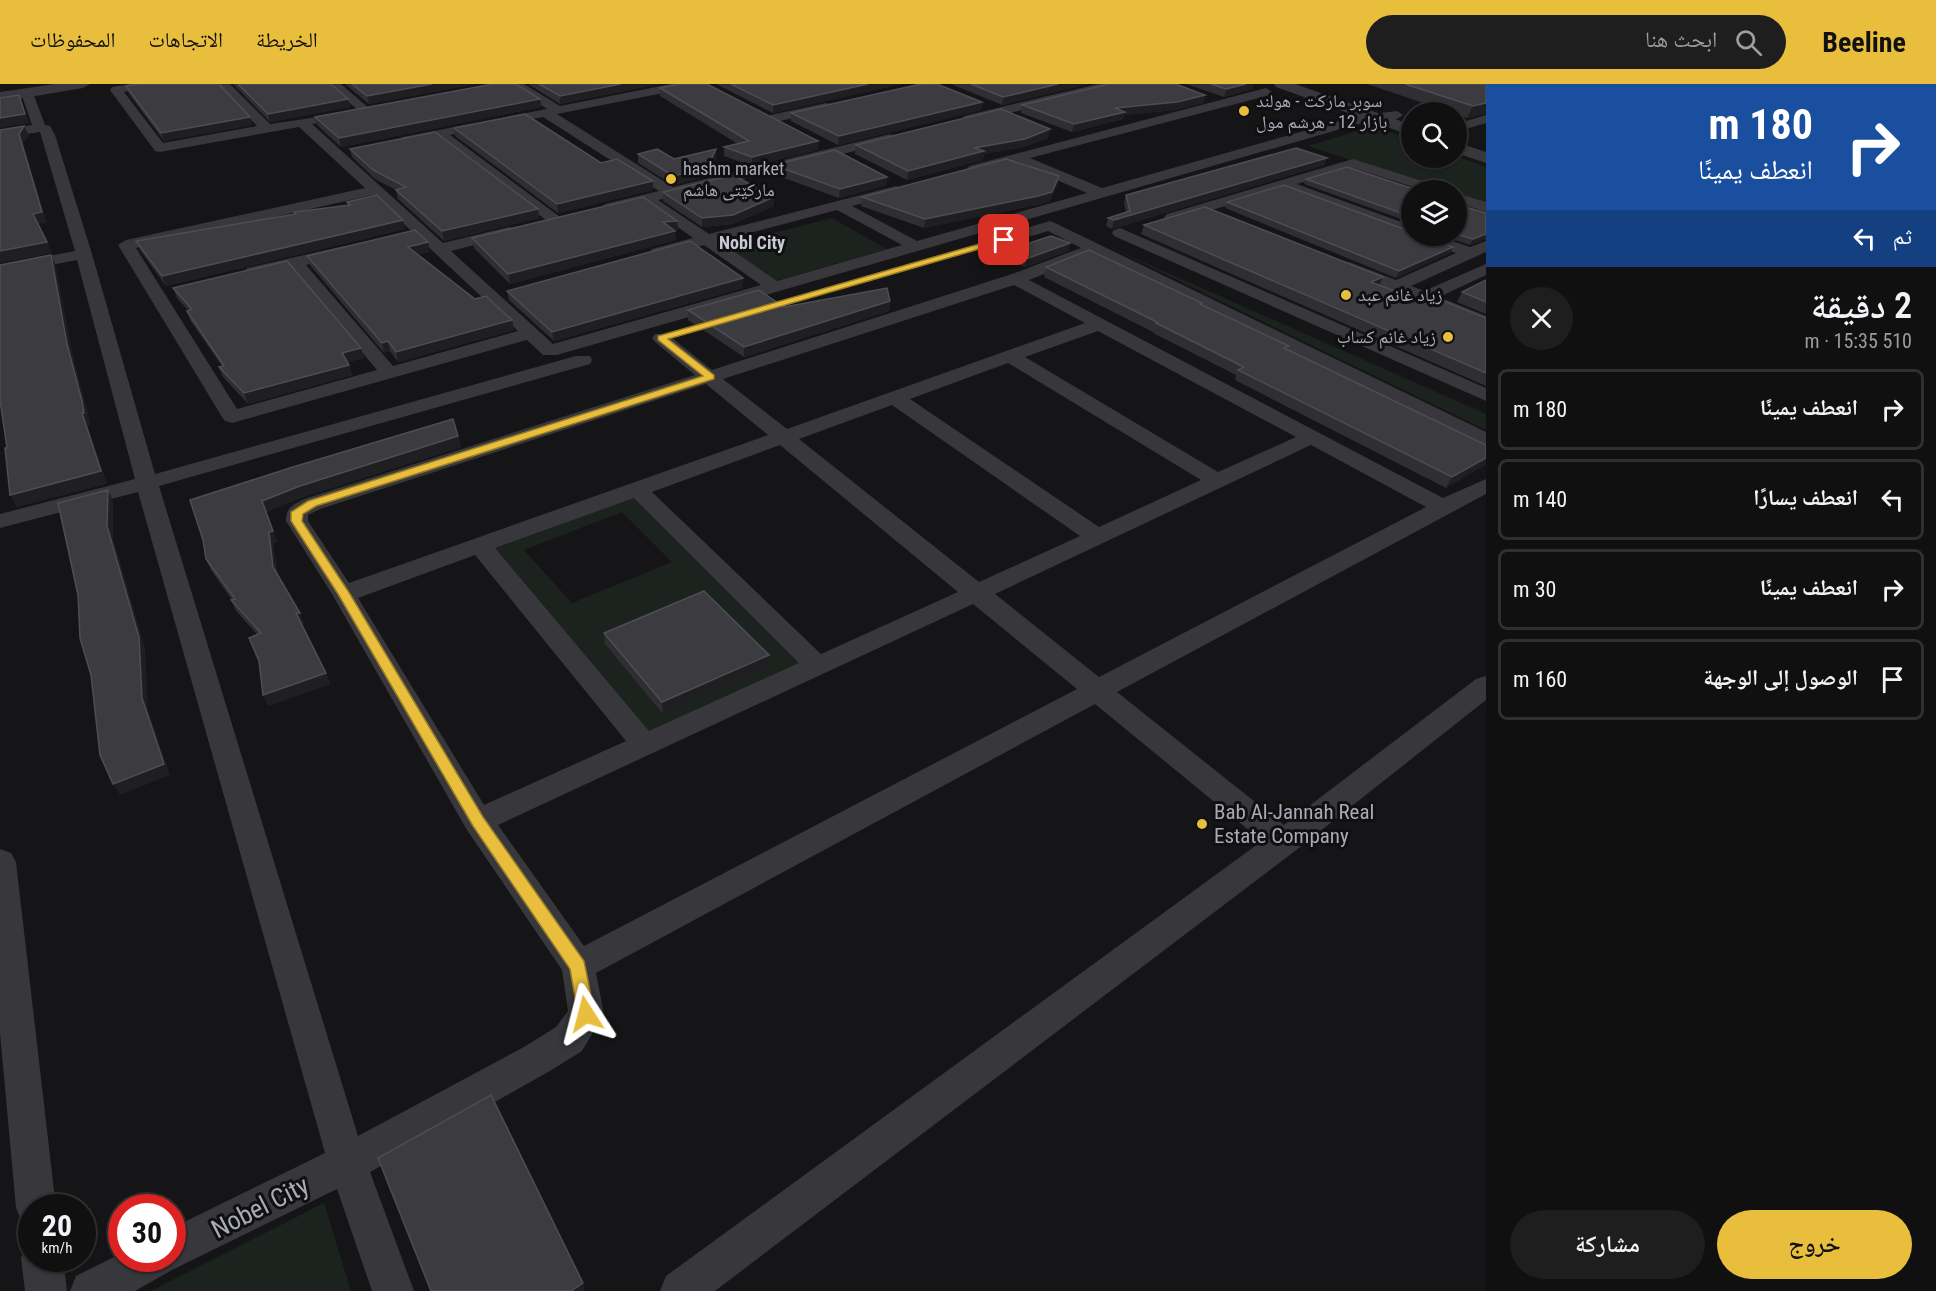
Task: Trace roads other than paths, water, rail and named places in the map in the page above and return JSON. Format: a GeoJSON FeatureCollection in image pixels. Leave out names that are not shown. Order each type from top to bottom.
{"type":"FeatureCollection","features":[{"type":"Feature","properties":{"kind":"street"},"geometry":{"type":"LineString","coordinates":[[0,97],[83,84]]}},
{"type":"Feature","properties":{"kind":"street"},"geometry":{"type":"LineString","coordinates":[[152,84],[116,90],[160,148],[370,109],[334,84]]}},
{"type":"Feature","properties":{"kind":"street"},"geometry":{"type":"LineString","coordinates":[[223,84],[267,129]]}},
{"type":"Feature","properties":{"kind":"street"},"geometry":{"type":"LineString","coordinates":[[516,84],[671,192]]}},
{"type":"Feature","properties":{"kind":"street"},"geometry":{"type":"LineString","coordinates":[[394,143],[689,84]]}},
{"type":"Feature","properties":{"kind":"street"},"geometry":{"type":"LineString","coordinates":[[957,122],[1113,84]]}},
{"type":"Feature","properties":{"kind":"street"},"geometry":{"type":"LineString","coordinates":[[962,172],[1266,92],[1242,84]]}},
{"type":"Feature","properties":{"kind":"street"},"geometry":{"type":"LineString","coordinates":[[1281,84],[1401,127]]}},
{"type":"Feature","properties":{"kind":"street"},"geometry":{"type":"LineString","coordinates":[[1308,84],[1401,117]]}},
{"type":"Feature","properties":{"kind":"street"},"geometry":{"type":"LineString","coordinates":[[27,93],[40,128]]}},
{"type":"Feature","properties":{"kind":"street"},"geometry":{"type":"LineString","coordinates":[[1201,95],[1223,103]]}},
{"type":"Feature","properties":{"kind":"street"},"geometry":{"type":"LineString","coordinates":[[771,119],[837,99],[757,111],[771,119],[790,128]]}},
{"type":"Feature","properties":{"kind":"street"},"geometry":{"type":"LineString","coordinates":[[979,102],[1022,120]]}},
{"type":"Feature","properties":{"kind":"street"},"geometry":{"type":"LineString","coordinates":[[302,122],[343,153],[376,190],[550,351],[1373,117],[1401,118]]}},
{"type":"Feature","properties":{"kind":"street"},"geometry":{"type":"LineString","coordinates":[[1467,132],[1486,119]]}},
{"type":"Feature","properties":{"kind":"street"},"geometry":{"type":"LineString","coordinates":[[0,134],[40,128],[45,129],[48,135],[84,254],[146,483],[347,1163],[393,1291]]}},
{"type":"Feature","properties":{"kind":"street"},"geometry":{"type":"LineString","coordinates":[[1467,136],[1486,132]]}},
{"type":"Feature","properties":{"kind":"street"},"geometry":{"type":"LineString","coordinates":[[439,249],[561,219],[441,134]]}},
{"type":"Feature","properties":{"kind":"street"},"geometry":{"type":"LineString","coordinates":[[1054,134],[1075,142]]}},
{"type":"Feature","properties":{"kind":"street"},"geometry":{"type":"LineString","coordinates":[[601,209],[902,135]]}},
{"type":"Feature","properties":{"kind":"street"},"geometry":{"type":"LineString","coordinates":[[1467,141],[1486,148]]}},
{"type":"Feature","properties":{"kind":"street"},"geometry":{"type":"LineString","coordinates":[[818,142],[856,162]]}},
{"type":"Feature","properties":{"kind":"street"},"geometry":{"type":"LineString","coordinates":[[1467,144],[1486,158]]}},
{"type":"Feature","properties":{"kind":"street"},"geometry":{"type":"LineString","coordinates":[[1017,158],[1101,193]]}},
{"type":"Feature","properties":{"kind":"street"},"geometry":{"type":"LineString","coordinates":[[1161,221],[1353,163],[1405,180]]}},
{"type":"Feature","properties":{"kind":"street"},"geometry":{"type":"LineString","coordinates":[[639,258],[906,187],[886,177]]}},
{"type":"Feature","properties":{"kind":"street"},"geometry":{"type":"LineString","coordinates":[[1282,184],[1401,227]]}},
{"type":"Feature","properties":{"kind":"street"},"geometry":{"type":"LineString","coordinates":[[376,190],[126,245],[163,294],[232,417],[530,333]]}},
{"type":"Feature","properties":{"kind":"street"},"geometry":{"type":"LineString","coordinates":[[646,198],[775,287]]}},
{"type":"Feature","properties":{"kind":"street"},"geometry":{"type":"LineString","coordinates":[[1467,201],[1486,207]]}},
{"type":"Feature","properties":{"kind":"street"},"geometry":{"type":"LineString","coordinates":[[839,204],[915,246]]}},
{"type":"Feature","properties":{"kind":"street"},"geometry":{"type":"LineString","coordinates":[[1203,208],[1225,217]]}},
{"type":"Feature","properties":{"kind":"street"},"geometry":{"type":"LineString","coordinates":[[0,521],[146,483],[1050,226],[1486,440]]}},
{"type":"Feature","properties":{"kind":"street"},"geometry":{"type":"LineString","coordinates":[[1140,227],[1120,233],[1486,395]]}},
{"type":"Feature","properties":{"kind":"street"},"geometry":{"type":"LineString","coordinates":[[398,238],[421,232]]}},
{"type":"Feature","properties":{"kind":"street"},"geometry":{"type":"LineString","coordinates":[[238,276],[364,246]]}},
{"type":"Feature","properties":{"kind":"street"},"geometry":{"type":"LineString","coordinates":[[1459,246],[1477,251]]}},
{"type":"Feature","properties":{"kind":"street"},"geometry":{"type":"LineString","coordinates":[[1094,249],[1015,279],[323,500],[297,512],[297,521],[344,594],[478,821],[578,966],[1486,486]]}},
{"type":"Feature","properties":{"kind":"street"},"geometry":{"type":"LineString","coordinates":[[1477,251],[1474,261],[1486,264]]}},
{"type":"Feature","properties":{"kind":"street"},"geometry":{"type":"LineString","coordinates":[[1397,286],[1477,251]]}},
{"type":"Feature","properties":{"kind":"street"},"geometry":{"type":"LineString","coordinates":[[0,270],[84,254]]}},
{"type":"Feature","properties":{"kind":"street"},"geometry":{"type":"LineString","coordinates":[[1332,260],[1486,322]]}},
{"type":"Feature","properties":{"kind":"street"},"geometry":{"type":"LineString","coordinates":[[295,262],[389,373]]}},
{"type":"Feature","properties":{"kind":"street"},"geometry":{"type":"LineString","coordinates":[[1425,297],[1486,269]]}},
{"type":"Feature","properties":{"kind":"street"},"geometry":{"type":"LineString","coordinates":[[1015,279],[1443,507]]}},
{"type":"Feature","properties":{"kind":"street"},"geometry":{"type":"LineString","coordinates":[[490,297],[513,291]]}},
{"type":"Feature","properties":{"kind":"street"},"geometry":{"type":"LineString","coordinates":[[344,594],[1100,324]]}},
{"type":"Feature","properties":{"kind":"street"},"geometry":{"type":"LineString","coordinates":[[661,338],[1284,842]]}},
{"type":"Feature","properties":{"kind":"street"},"geometry":{"type":"LineString","coordinates":[[1010,356],[1217,480]]}},
{"type":"Feature","properties":{"kind":"street"},"geometry":{"type":"LineString","coordinates":[[894,397],[1096,536]]}},
{"type":"Feature","properties":{"kind":"street"},"geometry":{"type":"LineString","coordinates":[[478,821],[646,746],[1312,437]]}},
{"type":"Feature","properties":{"kind":"street"},"geometry":{"type":"LineString","coordinates":[[636,489],[818,665]]}},
{"type":"Feature","properties":{"kind":"street"},"geometry":{"type":"LineString","coordinates":[[480,546],[646,746]]}},
{"type":"Feature","properties":{"kind":"street"},"geometry":{"type":"LineString","coordinates":[[681,1291],[1284,842],[1486,686]]}},
{"type":"Feature","properties":{"kind":"street"},"geometry":{"type":"LineString","coordinates":[[1,885],[34,1194]]}},
{"type":"Feature","properties":{"kind":"street","name":"Nobel City"},"geometry":{"type":"LineString","coordinates":[[186,1243],[347,1163],[537,1059],[569,1039],[586,1014],[578,966]]}},
{"type":"Feature","properties":{"kind":"street"},"geometry":{"type":"LineString","coordinates":[[44,1272],[46,1291]]}},
{"type":"Feature","properties":{"kind":"street"},"geometry":{"type":"LineString","coordinates":[[91,1291],[128,1272]]}},
{"type":"Feature","properties":{"kind":"place","name":"سوبر ماركت - هولند بازار 12 - هرشم مول"},"geometry":{"type":"Point","coordinates":[1244,111]}},
{"type":"Feature","properties":{"kind":"place","name":"hashm market مارکێتی هاشم"},"geometry":{"type":"Point","coordinates":[671,179]}},
{"type":"Feature","properties":{"kind":"place","name":"زياد غانم عبد"},"geometry":{"type":"Point","coordinates":[1346,295]}},
{"type":"Feature","properties":{"kind":"place","name":"زياد غانم كساب"},"geometry":{"type":"Point","coordinates":[1448,337]}},
{"type":"Feature","properties":{"kind":"place","name":"Bab Al-Jannah Real Estate Company"},"geometry":{"type":"Point","coordinates":[1202,824]}},
{"type":"Feature","properties":{"kind":"district","name":"Nobl City"},"geometry":{"type":"Point","coordinates":[752,243]}}]}
